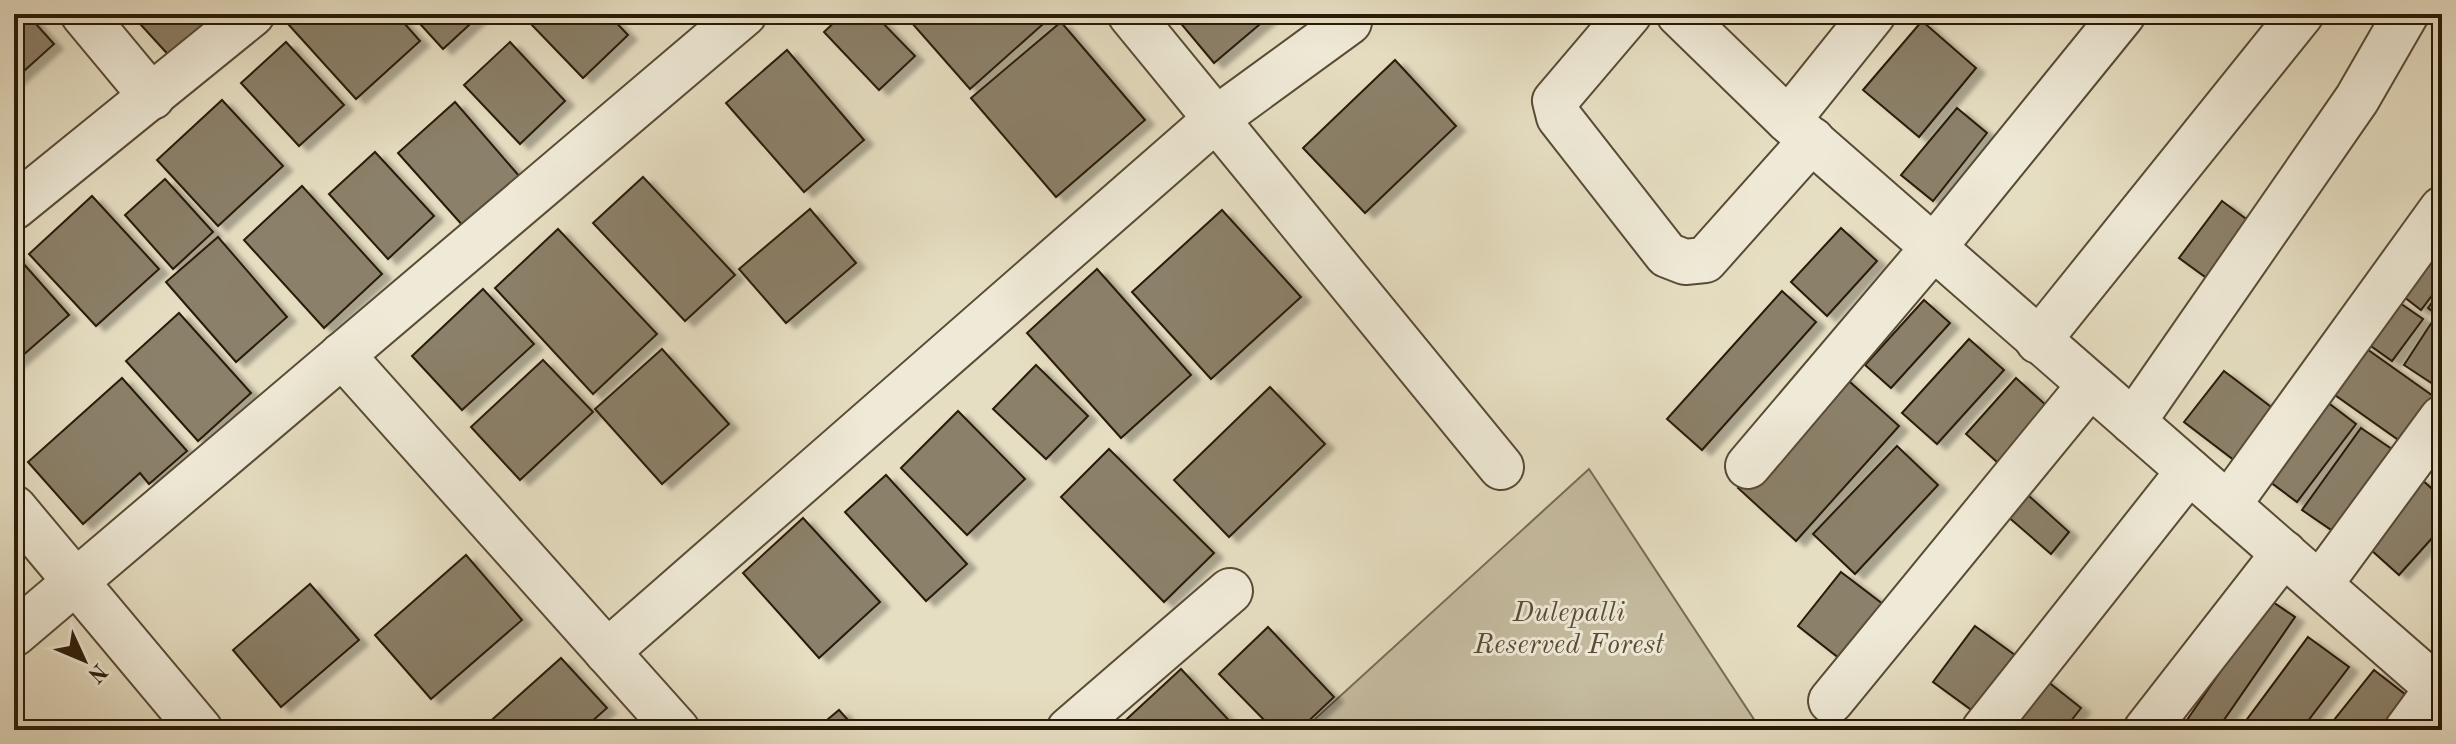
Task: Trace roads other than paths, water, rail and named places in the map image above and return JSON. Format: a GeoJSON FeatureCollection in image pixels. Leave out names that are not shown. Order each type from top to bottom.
{"type":"FeatureCollection","features":[{"type":"Feature","properties":{"kind":"street"},"geometry":{"type":"LineString","coordinates":[[83,14],[152,97]]}},
{"type":"Feature","properties":{"kind":"street"},"geometry":{"type":"LineString","coordinates":[[14,207],[252,14]]}},
{"type":"Feature","properties":{"kind":"street"},"geometry":{"type":"LineString","coordinates":[[14,634],[744,14]]}},
{"type":"Feature","properties":{"kind":"street"},"geometry":{"type":"LineString","coordinates":[[1130,14],[1501,467]]}},
{"type":"Feature","properties":{"kind":"street"},"geometry":{"type":"LineString","coordinates":[[1629,14],[1555,101],[1559,117],[1667,255],[1685,262],[1705,260],[1800,130],[1873,14]]}},
{"type":"Feature","properties":{"kind":"street"},"geometry":{"type":"LineString","coordinates":[[1679,14],[1800,130],[2038,341],[2441,688],[2407,730]]}},
{"type":"Feature","properties":{"kind":"street"},"geometry":{"type":"LineString","coordinates":[[1748,466],[1933,248],[2123,14]]}},
{"type":"Feature","properties":{"kind":"street"},"geometry":{"type":"LineString","coordinates":[[2038,341],[2301,14]]}},
{"type":"Feature","properties":{"kind":"street"},"geometry":{"type":"LineString","coordinates":[[2133,422],[2357,99],[2406,14]]}},
{"type":"Feature","properties":{"kind":"street"},"geometry":{"type":"LineString","coordinates":[[607,652],[1216,119],[1349,22]]}},
{"type":"Feature","properties":{"kind":"street"},"geometry":{"type":"LineString","coordinates":[[2228,505],[2442,209]]}},
{"type":"Feature","properties":{"kind":"street"},"geometry":{"type":"LineString","coordinates":[[342,355],[677,730]]}},
{"type":"Feature","properties":{"kind":"street"},"geometry":{"type":"LineString","coordinates":[[1831,701],[2090,385]]}},
{"type":"Feature","properties":{"kind":"street"},"geometry":{"type":"LineString","coordinates":[[2320,584],[2442,418]]}},
{"type":"Feature","properties":{"kind":"street"},"geometry":{"type":"LineString","coordinates":[[1984,730],[2189,471]]}},
{"type":"Feature","properties":{"kind":"street"},"geometry":{"type":"LineString","coordinates":[[14,508],[200,730]]}},
{"type":"Feature","properties":{"kind":"street"},"geometry":{"type":"LineString","coordinates":[[2146,730],[2284,553]]}},
{"type":"Feature","properties":{"kind":"street"},"geometry":{"type":"LineString","coordinates":[[1069,730],[1230,591]]}},
{"type":"Feature","properties":{"kind":"park label","name":"Dulepalli Reserved Forest"},"geometry":{"type":"Point","coordinates":[1569,627]}}]}
